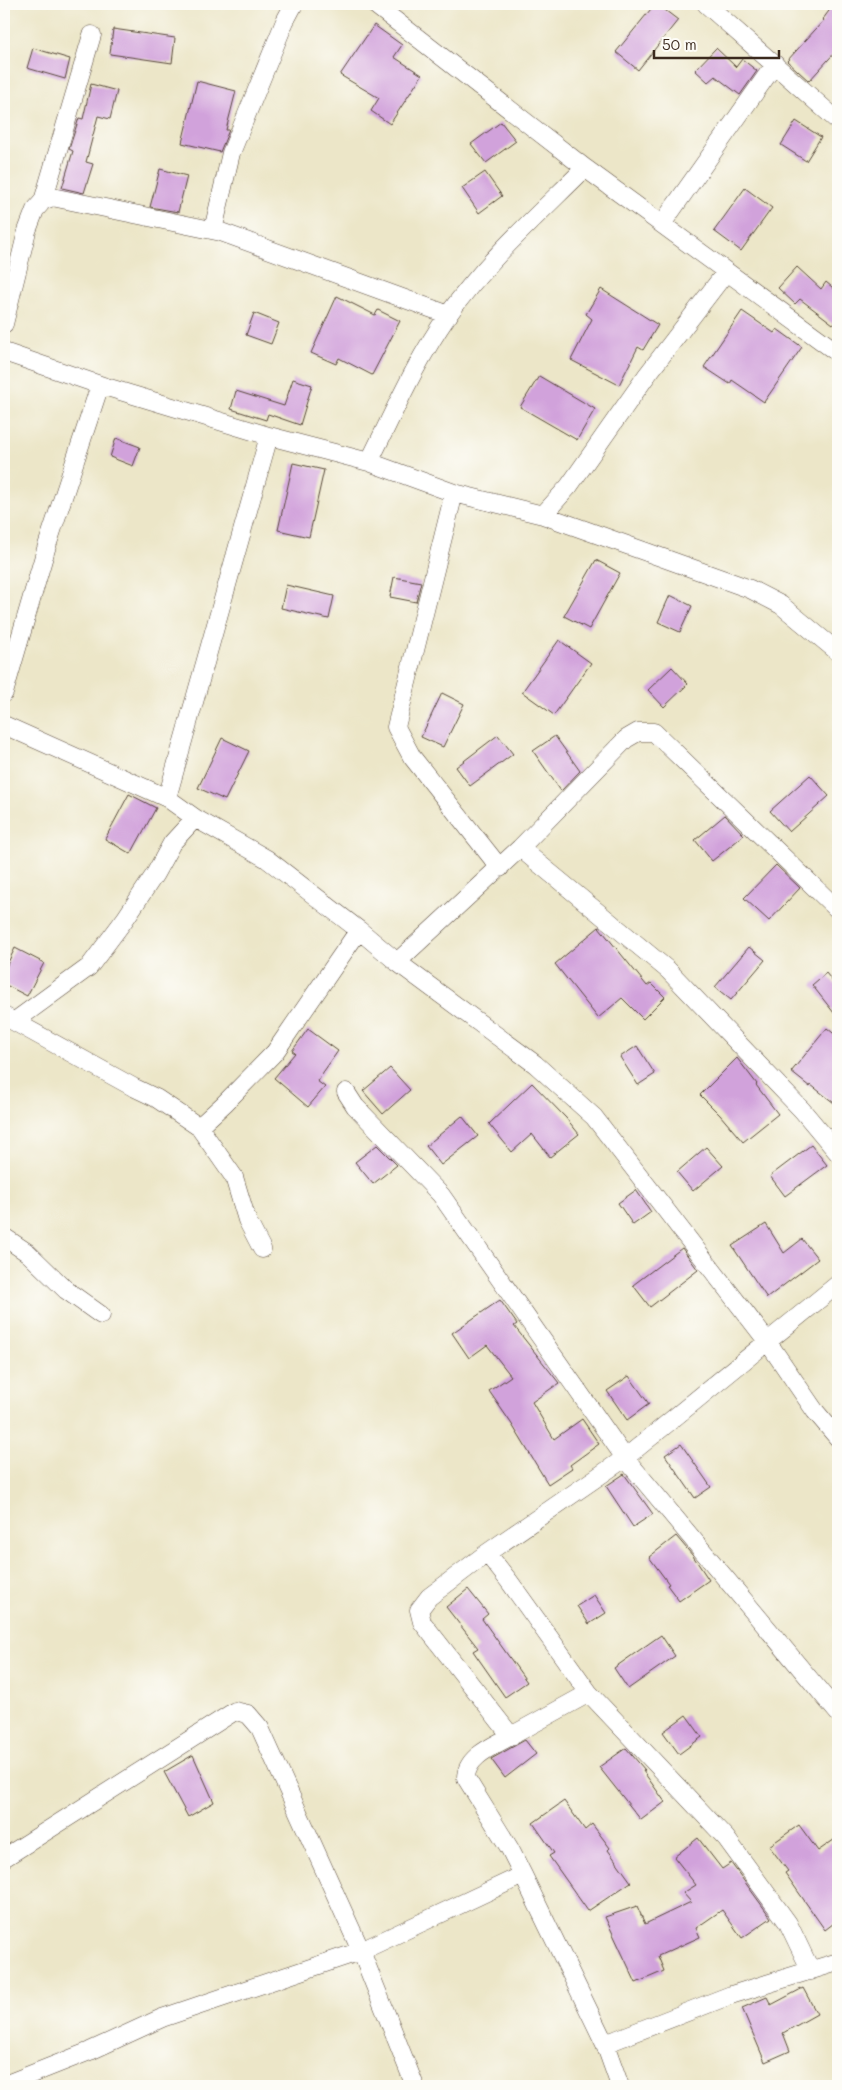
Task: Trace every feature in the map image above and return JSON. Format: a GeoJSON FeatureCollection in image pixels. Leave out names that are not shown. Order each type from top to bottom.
{"type":"FeatureCollection","features":[{"type":"Feature","properties":{"kind":"street"},"geometry":{"type":"LineString","coordinates":[[213,230],[232,153],[285,21],[294,4]]}},
{"type":"Feature","properties":{"kind":"street"},"geometry":{"type":"LineString","coordinates":[[374,4],[585,168],[838,353]]}},
{"type":"Feature","properties":{"kind":"street"},"geometry":{"type":"LineString","coordinates":[[706,4],[838,121]]}},
{"type":"Feature","properties":{"kind":"street"},"geometry":{"type":"LineString","coordinates":[[43,201],[92,35]]}},
{"type":"Feature","properties":{"kind":"street"},"geometry":{"type":"LineString","coordinates":[[662,224],[774,64]]}},
{"type":"Feature","properties":{"kind":"street"},"geometry":{"type":"LineString","coordinates":[[369,462],[419,362],[448,314],[496,256],[585,168]]}},
{"type":"Feature","properties":{"kind":"street"},"geometry":{"type":"LineString","coordinates":[[4,324],[34,210],[43,201],[52,197],[213,230],[448,314]]}},
{"type":"Feature","properties":{"kind":"street"},"geometry":{"type":"LineString","coordinates":[[543,515],[568,486],[647,375],[726,272]]}},
{"type":"Feature","properties":{"kind":"street"},"geometry":{"type":"LineString","coordinates":[[4,352],[100,385],[269,436],[369,462],[454,493],[543,515],[750,589],[782,605],[838,652]]}},
{"type":"Feature","properties":{"kind":"street"},"geometry":{"type":"LineString","coordinates":[[4,693],[46,549],[100,385]]}},
{"type":"Feature","properties":{"kind":"street"},"geometry":{"type":"LineString","coordinates":[[167,798],[269,436]]}},
{"type":"Feature","properties":{"kind":"street"},"geometry":{"type":"LineString","coordinates":[[454,493],[396,727],[412,757],[500,868]]}},
{"type":"Feature","properties":{"kind":"street"},"geometry":{"type":"LineString","coordinates":[[4,725],[167,798],[195,818],[267,859],[397,962],[535,1064],[594,1117],[767,1340],[815,1411],[838,1438]]}},
{"type":"Feature","properties":{"kind":"street"},"geometry":{"type":"LineString","coordinates":[[397,962],[500,868],[626,739],[638,732],[654,732],[838,910]]}},
{"type":"Feature","properties":{"kind":"street"},"geometry":{"type":"LineString","coordinates":[[195,818],[172,843],[155,874],[125,919],[89,967],[10,1018],[156,1098],[199,1126],[234,1178],[247,1220],[262,1249]]}},
{"type":"Feature","properties":{"kind":"street"},"geometry":{"type":"LineString","coordinates":[[520,848],[674,976],[802,1110],[838,1153]]}},
{"type":"Feature","properties":{"kind":"street"},"geometry":{"type":"LineString","coordinates":[[199,1126],[224,1104],[275,1052],[359,930]]}},
{"type":"Feature","properties":{"kind":"street"},"geometry":{"type":"LineString","coordinates":[[346,1092],[355,1106],[441,1194],[625,1458],[838,1713]]}},
{"type":"Feature","properties":{"kind":"street"},"geometry":{"type":"LineString","coordinates":[[4,1237],[28,1253],[66,1290],[102,1315]]}},
{"type":"Feature","properties":{"kind":"street"},"geometry":{"type":"LineString","coordinates":[[511,1736],[422,1622],[419,1610],[429,1597],[487,1553],[625,1458],[767,1340],[838,1284]]}},
{"type":"Feature","properties":{"kind":"street"},"geometry":{"type":"LineString","coordinates":[[487,1553],[509,1580],[589,1694],[726,1838],[788,1923],[811,1971]]}},
{"type":"Feature","properties":{"kind":"street"},"geometry":{"type":"LineString","coordinates":[[589,1694],[511,1736],[471,1761],[466,1769],[466,1778],[510,1849],[605,2044],[620,2086]]}},
{"type":"Feature","properties":{"kind":"street"},"geometry":{"type":"LineString","coordinates":[[4,1858],[235,1711],[248,1714],[260,1728],[361,1951],[415,2086]]}},
{"type":"Feature","properties":{"kind":"street"},"geometry":{"type":"LineString","coordinates":[[4,2085],[90,2051],[162,2018],[361,1951],[523,1875]]}},
{"type":"Feature","properties":{"kind":"street"},"geometry":{"type":"LineString","coordinates":[[605,2044],[731,1995],[838,1962]]}},
{"type":"Feature","properties":{"kind":"building"},"geometry":{"type":"Polygon","coordinates":[[[655,4],[678,20],[638,70],[616,52],[655,4]]]}},
{"type":"Feature","properties":{"kind":"building"},"geometry":{"type":"Polygon","coordinates":[[[834,4],[838,4],[838,49],[809,81],[787,61],[824,20],[834,4]]]}},
{"type":"Feature","properties":{"kind":"building"},"geometry":{"type":"Polygon","coordinates":[[[374,25],[402,45],[394,57],[422,75],[390,124],[371,111],[379,98],[340,75],[374,25]]]}},
{"type":"Feature","properties":{"kind":"building"},"geometry":{"type":"Polygon","coordinates":[[[113,29],[175,38],[172,63],[110,54],[113,29]]]}},
{"type":"Feature","properties":{"kind":"building"},"geometry":{"type":"Polygon","coordinates":[[[33,48],[70,59],[65,79],[27,68],[33,48]]]}},
{"type":"Feature","properties":{"kind":"building"},"geometry":{"type":"Polygon","coordinates":[[[716,48],[736,67],[742,59],[757,71],[740,95],[715,76],[708,82],[695,70],[716,48]]]}},
{"type":"Feature","properties":{"kind":"building"},"geometry":{"type":"Polygon","coordinates":[[[197,81],[236,91],[226,130],[229,130],[220,152],[182,143],[197,81]]]}},
{"type":"Feature","properties":{"kind":"building"},"geometry":{"type":"Polygon","coordinates":[[[91,84],[117,91],[110,119],[98,116],[86,162],[93,164],[84,193],[62,188],[73,151],[69,149],[79,118],[83,119],[91,84]]]}},
{"type":"Feature","properties":{"kind":"building"},"geometry":{"type":"Polygon","coordinates":[[[796,121],[821,137],[806,161],[781,145],[796,121]]]}},
{"type":"Feature","properties":{"kind":"building"},"geometry":{"type":"Polygon","coordinates":[[[501,122],[516,141],[486,163],[471,144],[501,122]]]}},
{"type":"Feature","properties":{"kind":"building"},"geometry":{"type":"Polygon","coordinates":[[[160,169],[187,176],[178,212],[150,207],[160,169]]]}},
{"type":"Feature","properties":{"kind":"building"},"geometry":{"type":"Polygon","coordinates":[[[485,172],[502,196],[479,213],[462,188],[485,172]]]}},
{"type":"Feature","properties":{"kind":"building"},"geometry":{"type":"Polygon","coordinates":[[[745,188],[772,208],[741,251],[714,231],[745,188]]]}},
{"type":"Feature","properties":{"kind":"building"},"geometry":{"type":"Polygon","coordinates":[[[797,267],[821,289],[826,282],[838,292],[838,318],[833,324],[800,299],[795,304],[778,288],[797,267]]]}},
{"type":"Feature","properties":{"kind":"building"},"geometry":{"type":"Polygon","coordinates":[[[601,289],[658,325],[643,350],[638,347],[619,385],[571,360],[592,319],[586,314],[601,289]]]}},
{"type":"Feature","properties":{"kind":"building"},"geometry":{"type":"Polygon","coordinates":[[[337,296],[375,315],[378,310],[400,321],[372,375],[339,358],[336,364],[311,353],[337,296]]]}},
{"type":"Feature","properties":{"kind":"building"},"geometry":{"type":"Polygon","coordinates":[[[742,311],[774,333],[777,329],[802,347],[764,402],[732,380],[730,384],[704,367],[742,311]]]}},
{"type":"Feature","properties":{"kind":"building"},"geometry":{"type":"Polygon","coordinates":[[[254,313],[279,323],[271,344],[246,335],[254,313]]]}},
{"type":"Feature","properties":{"kind":"building"},"geometry":{"type":"Polygon","coordinates":[[[539,376],[595,409],[577,440],[520,407],[539,376]]]}},
{"type":"Feature","properties":{"kind":"building"},"geometry":{"type":"Polygon","coordinates":[[[293,379],[312,385],[300,425],[268,414],[266,420],[231,409],[236,391],[284,406],[293,379]]]}},
{"type":"Feature","properties":{"kind":"building"},"geometry":{"type":"Polygon","coordinates":[[[116,438],[140,447],[133,466],[110,457],[116,438]]]}},
{"type":"Feature","properties":{"kind":"building"},"geometry":{"type":"Polygon","coordinates":[[[293,463],[324,470],[309,537],[278,530],[293,463]]]}},
{"type":"Feature","properties":{"kind":"building"},"geometry":{"type":"Polygon","coordinates":[[[596,560],[620,573],[589,629],[564,616],[596,560]]]}},
{"type":"Feature","properties":{"kind":"building"},"geometry":{"type":"Polygon","coordinates":[[[394,577],[421,582],[416,602],[390,597],[394,577]]]}},
{"type":"Feature","properties":{"kind":"building"},"geometry":{"type":"Polygon","coordinates":[[[286,585],[334,596],[329,619],[281,608],[286,585]]]}},
{"type":"Feature","properties":{"kind":"building"},"geometry":{"type":"Polygon","coordinates":[[[670,595],[692,606],[680,632],[658,622],[670,595]]]}},
{"type":"Feature","properties":{"kind":"building"},"geometry":{"type":"Polygon","coordinates":[[[559,640],[591,663],[554,715],[522,692],[559,640]]]}},
{"type":"Feature","properties":{"kind":"building"},"geometry":{"type":"Polygon","coordinates":[[[672,667],[688,684],[664,707],[648,690],[672,667]]]}},
{"type":"Feature","properties":{"kind":"building"},"geometry":{"type":"Polygon","coordinates":[[[442,693],[464,704],[443,747],[421,737],[442,693]]]}},
{"type":"Feature","properties":{"kind":"building"},"geometry":{"type":"Polygon","coordinates":[[[498,735],[513,754],[470,786],[456,767],[498,735]]]}},
{"type":"Feature","properties":{"kind":"building"},"geometry":{"type":"Polygon","coordinates":[[[555,736],[580,771],[561,791],[533,751],[555,736]]]}},
{"type":"Feature","properties":{"kind":"building"},"geometry":{"type":"Polygon","coordinates":[[[222,738],[249,751],[225,800],[198,788],[222,738]]]}},
{"type":"Feature","properties":{"kind":"building"},"geometry":{"type":"Polygon","coordinates":[[[810,775],[829,796],[789,832],[770,811],[810,775]]]}},
{"type":"Feature","properties":{"kind":"building"},"geometry":{"type":"Polygon","coordinates":[[[129,794],[156,808],[131,854],[105,839],[129,794]]]}},
{"type":"Feature","properties":{"kind":"building"},"geometry":{"type":"Polygon","coordinates":[[[725,815],[744,835],[712,861],[695,840],[725,815]]]}},
{"type":"Feature","properties":{"kind":"building"},"geometry":{"type":"Polygon","coordinates":[[[776,865],[800,888],[769,921],[744,898],[776,865]]]}},
{"type":"Feature","properties":{"kind":"building"},"geometry":{"type":"Polygon","coordinates":[[[599,927],[647,986],[651,983],[665,997],[643,1019],[622,998],[598,1018],[555,964],[599,927]]]}},
{"type":"Feature","properties":{"kind":"building"},"geometry":{"type":"Polygon","coordinates":[[[749,947],[765,960],[731,1000],[715,987],[749,947]]]}},
{"type":"Feature","properties":{"kind":"building"},"geometry":{"type":"Polygon","coordinates":[[[15,948],[44,963],[27,996],[4,984],[4,971],[15,948]]]}},
{"type":"Feature","properties":{"kind":"building"},"geometry":{"type":"Polygon","coordinates":[[[826,973],[838,988],[838,1018],[812,985],[826,973]]]}},
{"type":"Feature","properties":{"kind":"building"},"geometry":{"type":"Polygon","coordinates":[[[827,1028],[838,1037],[838,1106],[791,1072],[827,1028]]]}},
{"type":"Feature","properties":{"kind":"building"},"geometry":{"type":"Polygon","coordinates":[[[308,1029],[338,1051],[317,1081],[325,1087],[308,1107],[274,1078],[295,1053],[292,1051],[308,1029]]]}},
{"type":"Feature","properties":{"kind":"building"},"geometry":{"type":"Polygon","coordinates":[[[637,1046],[655,1074],[638,1085],[620,1057],[637,1046]]]}},
{"type":"Feature","properties":{"kind":"building"},"geometry":{"type":"Polygon","coordinates":[[[737,1058],[778,1114],[743,1142],[700,1095],[737,1058]]]}},
{"type":"Feature","properties":{"kind":"building"},"geometry":{"type":"Polygon","coordinates":[[[390,1068],[410,1090],[383,1114],[363,1091],[390,1068]]]}},
{"type":"Feature","properties":{"kind":"building"},"geometry":{"type":"Polygon","coordinates":[[[532,1083],[579,1134],[550,1157],[532,1134],[512,1152],[489,1124],[532,1083]]]}},
{"type":"Feature","properties":{"kind":"building"},"geometry":{"type":"Polygon","coordinates":[[[462,1116],[478,1136],[441,1165],[426,1146],[462,1116]]]}},
{"type":"Feature","properties":{"kind":"building"},"geometry":{"type":"Polygon","coordinates":[[[377,1145],[397,1165],[373,1184],[355,1162],[377,1145]]]}},
{"type":"Feature","properties":{"kind":"building"},"geometry":{"type":"Polygon","coordinates":[[[811,1145],[827,1165],[785,1196],[770,1176],[811,1145]]]}},
{"type":"Feature","properties":{"kind":"building"},"geometry":{"type":"Polygon","coordinates":[[[706,1147],[723,1166],[693,1191],[677,1172],[706,1147]]]}},
{"type":"Feature","properties":{"kind":"building"},"geometry":{"type":"Polygon","coordinates":[[[636,1190],[651,1212],[633,1225],[618,1203],[636,1190]]]}},
{"type":"Feature","properties":{"kind":"building"},"geometry":{"type":"Polygon","coordinates":[[[766,1224],[784,1253],[802,1239],[818,1259],[767,1298],[732,1246],[766,1224]]]}},
{"type":"Feature","properties":{"kind":"building"},"geometry":{"type":"Polygon","coordinates":[[[682,1248],[698,1270],[650,1307],[633,1285],[682,1248]]]}},
{"type":"Feature","properties":{"kind":"building"},"geometry":{"type":"Polygon","coordinates":[[[500,1300],[517,1324],[514,1326],[559,1383],[532,1402],[554,1439],[582,1419],[599,1444],[570,1465],[572,1468],[548,1484],[489,1391],[511,1376],[487,1345],[469,1358],[452,1333],[500,1300]]]}},
{"type":"Feature","properties":{"kind":"building"},"geometry":{"type":"Polygon","coordinates":[[[629,1376],[649,1404],[627,1420],[607,1391],[629,1376]]]}},
{"type":"Feature","properties":{"kind":"building"},"geometry":{"type":"Polygon","coordinates":[[[681,1444],[711,1487],[695,1498],[665,1455],[681,1444]]]}},
{"type":"Feature","properties":{"kind":"building"},"geometry":{"type":"Polygon","coordinates":[[[624,1474],[653,1514],[633,1527],[606,1486],[624,1474]]]}},
{"type":"Feature","properties":{"kind":"building"},"geometry":{"type":"Polygon","coordinates":[[[676,1536],[693,1556],[709,1580],[679,1601],[649,1557],[676,1536]]]}},
{"type":"Feature","properties":{"kind":"building"},"geometry":{"type":"Polygon","coordinates":[[[468,1589],[488,1614],[482,1619],[527,1682],[505,1697],[473,1651],[478,1648],[446,1607],[468,1589]]]}},
{"type":"Feature","properties":{"kind":"building"},"geometry":{"type":"Polygon","coordinates":[[[594,1595],[606,1613],[589,1624],[577,1606],[594,1595]]]}},
{"type":"Feature","properties":{"kind":"building"},"geometry":{"type":"Polygon","coordinates":[[[661,1635],[675,1656],[628,1689],[614,1668],[661,1635]]]}},
{"type":"Feature","properties":{"kind":"building"},"geometry":{"type":"Polygon","coordinates":[[[686,1715],[702,1737],[679,1754],[663,1732],[686,1715]]]}},
{"type":"Feature","properties":{"kind":"building"},"geometry":{"type":"Polygon","coordinates":[[[525,1740],[536,1754],[505,1778],[491,1759],[525,1740]]]}},
{"type":"Feature","properties":{"kind":"building"},"geometry":{"type":"Polygon","coordinates":[[[626,1748],[645,1770],[643,1771],[665,1802],[641,1820],[599,1767],[626,1748]]]}},
{"type":"Feature","properties":{"kind":"building"},"geometry":{"type":"Polygon","coordinates":[[[193,1755],[214,1802],[188,1817],[164,1772],[193,1755]]]}},
{"type":"Feature","properties":{"kind":"building"},"geometry":{"type":"Polygon","coordinates":[[[564,1801],[585,1830],[592,1824],[610,1848],[608,1850],[631,1882],[588,1911],[549,1856],[554,1853],[533,1823],[564,1801]]]}},
{"type":"Feature","properties":{"kind":"building"},"geometry":{"type":"Polygon","coordinates":[[[799,1825],[818,1851],[838,1837],[838,1920],[825,1930],[785,1873],[788,1871],[769,1846],[799,1825]]]}},
{"type":"Feature","properties":{"kind":"building"},"geometry":{"type":"Polygon","coordinates":[[[698,1838],[722,1869],[731,1863],[771,1918],[742,1938],[722,1910],[696,1928],[700,1937],[658,1956],[664,1971],[636,1983],[605,1917],[637,1906],[645,1924],[691,1902],[683,1893],[696,1885],[674,1857],[698,1838]]]}},
{"type":"Feature","properties":{"kind":"building"},"geometry":{"type":"Polygon","coordinates":[[[803,1988],[817,2014],[783,2033],[790,2051],[765,2062],[742,2008],[767,1997],[771,2005],[803,1988]]]}}]}
